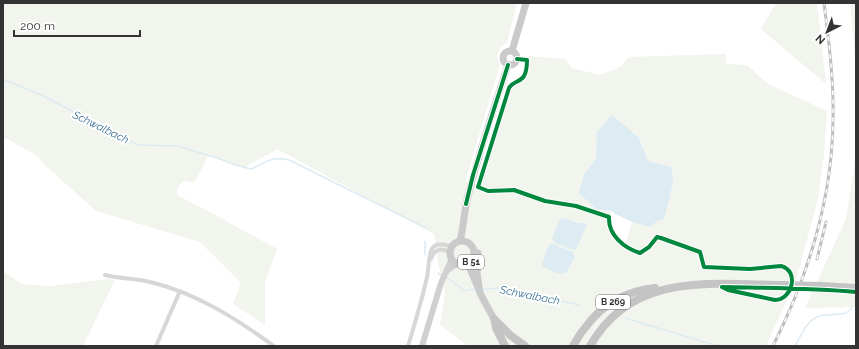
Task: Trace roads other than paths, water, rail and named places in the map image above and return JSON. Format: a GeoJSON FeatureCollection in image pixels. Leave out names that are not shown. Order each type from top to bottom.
{"type":"FeatureCollection","features":[{"type":"Feature","properties":{"kind":"highway","name":"B 269"},"geometry":{"type":"LineString","coordinates":[[573,346],[593,317],[609,304],[626,295],[649,288],[694,284],[856,288]]}},
{"type":"Feature","properties":{"kind":"highway","name":"B 269"},"geometry":{"type":"LineString","coordinates":[[590,346],[601,330],[621,310],[641,298],[670,287]]}},
{"type":"Feature","properties":{"kind":"highway","name":"B 51"},"geometry":{"type":"LineString","coordinates":[[494,319],[496,328],[505,346]]}},
{"type":"Feature","properties":{"kind":"highway","name":"B 51"},"geometry":{"type":"LineString","coordinates":[[494,319],[510,336],[525,346]]}},
{"type":"Feature","properties":{"kind":"main road","name":"B 51"},"geometry":{"type":"LineString","coordinates":[[463,241],[473,246],[475,254],[474,258],[468,264],[460,265],[452,255],[463,241],[465,208],[473,175],[508,65],[514,64],[517,59],[516,53],[512,51],[526,3]]}},
{"type":"Feature","properties":{"kind":"main road","name":"B 51"},"geometry":{"type":"LineString","coordinates":[[464,227],[478,250],[477,284]]}},
{"type":"Feature","properties":{"kind":"main road"},"geometry":{"type":"LineString","coordinates":[[422,346],[441,283],[452,255]]}},
{"type":"Feature","properties":{"kind":"main road","name":"B 51"},"geometry":{"type":"LineString","coordinates":[[468,264],[481,295],[494,319]]}},
{"type":"Feature","properties":{"kind":"street"},"geometry":{"type":"LineString","coordinates":[[430,262],[430,252],[434,247],[442,244],[452,255]]}},
{"type":"Feature","properties":{"kind":"street"},"geometry":{"type":"LineString","coordinates":[[408,346],[425,289],[432,256],[437,250],[443,249],[452,255]]}},
{"type":"Feature","properties":{"kind":"street"},"geometry":{"type":"LineString","coordinates":[[105,275],[116,278],[152,282],[180,291],[232,318],[274,346]]}},
{"type":"Feature","properties":{"kind":"street"},"geometry":{"type":"LineString","coordinates":[[156,346],[180,291]]}},
{"type":"Feature","properties":{"kind":"waterway","name":"Schwalbach"},"geometry":{"type":"LineString","coordinates":[[3,79],[41,95],[138,145],[178,146],[251,169],[273,159],[289,160],[426,228]]}},
{"type":"Feature","properties":{"kind":"waterway"},"geometry":{"type":"LineString","coordinates":[[425,241],[425,255]]}},
{"type":"Feature","properties":{"kind":"waterway","name":"Schwalbach"},"geometry":{"type":"LineString","coordinates":[[438,273],[443,276]]}},
{"type":"Feature","properties":{"kind":"waterway","name":"Schwalbach"},"geometry":{"type":"LineString","coordinates":[[446,277],[465,291],[475,289]]}},
{"type":"Feature","properties":{"kind":"waterway","name":"Schwalbach"},"geometry":{"type":"LineString","coordinates":[[481,289],[503,288],[579,305]]}},
{"type":"Feature","properties":{"kind":"waterway"},"geometry":{"type":"LineString","coordinates":[[795,346],[805,328],[815,318],[824,315],[846,313],[852,307]]}},
{"type":"Feature","properties":{"kind":"waterway","name":"Schwalbach"},"geometry":{"type":"LineString","coordinates":[[625,318],[714,345],[728,346]]}},
{"type":"Feature","properties":{"kind":"railway"},"geometry":{"type":"LineString","coordinates":[[773,346],[786,320],[807,265],[823,209],[828,180],[832,151],[833,92],[824,3]]}},
{"type":"Feature","properties":{"kind":"railway"},"geometry":{"type":"LineString","coordinates":[[817,259],[826,222]]}}]}
